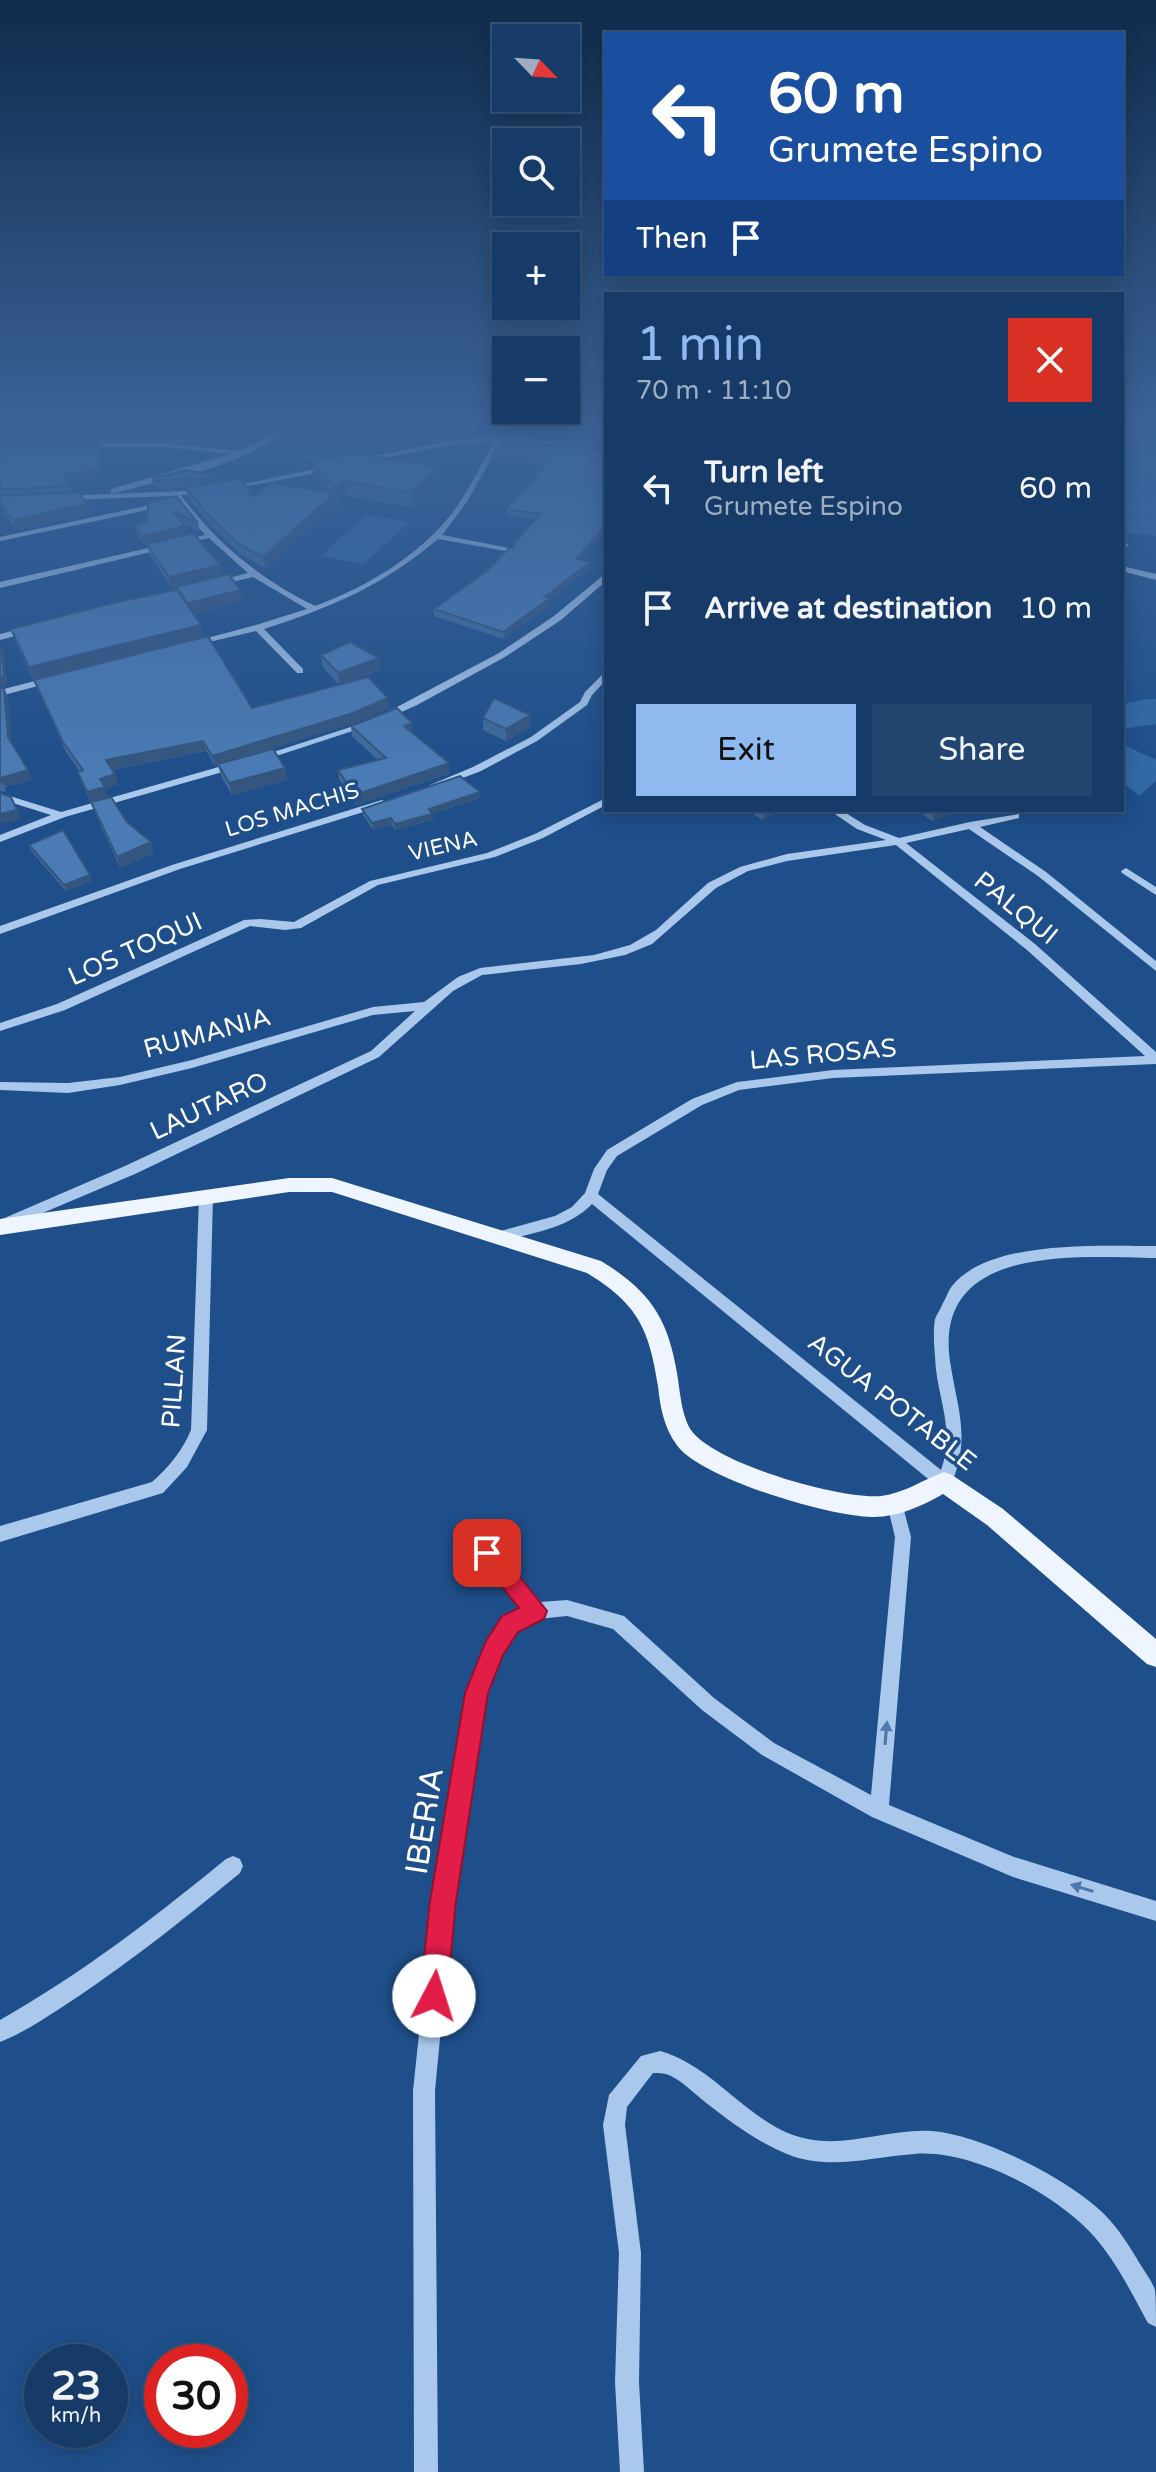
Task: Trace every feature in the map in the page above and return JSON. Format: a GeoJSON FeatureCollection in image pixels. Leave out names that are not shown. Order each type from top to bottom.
{"type":"FeatureCollection","features":[{"type":"Feature","properties":{"kind":"main road"},"geometry":{"type":"LineString","coordinates":[[0,1226],[289,1185],[332,1185],[502,1236],[594,1267],[623,1283],[645,1305],[657,1328],[676,1424],[688,1443],[706,1457],[757,1478],[840,1504],[871,1507],[895,1504],[944,1482]]}},
{"type":"Feature","properties":{"kind":"main road","name":"AGUA POTABLE"},"geometry":{"type":"LineString","coordinates":[[944,1482],[995,1517],[1156,1655]]}},
{"type":"Feature","properties":{"kind":"street"},"geometry":{"type":"LineString","coordinates":[[0,585],[177,543]]}},
{"type":"Feature","properties":{"kind":"street"},"geometry":{"type":"LineString","coordinates":[[221,543],[252,575],[282,595],[316,610]]}},
{"type":"Feature","properties":{"kind":"street"},"geometry":{"type":"LineString","coordinates":[[183,647],[259,629],[316,610],[360,589],[425,543]]}},
{"type":"Feature","properties":{"kind":"street"},"geometry":{"type":"LineString","coordinates":[[474,543],[509,550]]}},
{"type":"Feature","properties":{"kind":"street"},"geometry":{"type":"LineString","coordinates":[[1124,569],[1156,577]]}},
{"type":"Feature","properties":{"kind":"street"},"geometry":{"type":"LineString","coordinates":[[208,586],[252,575]]}},
{"type":"Feature","properties":{"kind":"street"},"geometry":{"type":"LineString","coordinates":[[0,839],[61,815],[356,729],[418,701],[488,661],[553,621],[604,578]]}},
{"type":"Feature","properties":{"kind":"street"},"geometry":{"type":"LineString","coordinates":[[0,637],[45,626]]}},
{"type":"Feature","properties":{"kind":"street"},"geometry":{"type":"LineString","coordinates":[[259,629],[300,671]]}},
{"type":"Feature","properties":{"kind":"street"},"geometry":{"type":"LineString","coordinates":[[429,787],[508,754],[584,703],[604,676]]}},
{"type":"Feature","properties":{"kind":"street"},"geometry":{"type":"LineString","coordinates":[[0,693],[61,678]]}},
{"type":"Feature","properties":{"kind":"street"},"geometry":{"type":"LineString","coordinates":[[0,796],[61,815]]}},
{"type":"Feature","properties":{"kind":"street","name":"LOS MACHIS"},"geometry":{"type":"LineString","coordinates":[[0,930],[176,867],[391,800]]}},
{"type":"Feature","properties":{"kind":"street","name":"VIENA"},"geometry":{"type":"LineString","coordinates":[[289,928],[374,883],[491,855],[539,836],[604,802]]}},
{"type":"Feature","properties":{"kind":"street","name":"PALQUI"},"geometry":{"type":"LineString","coordinates":[[837,812],[861,827],[897,841],[1031,947],[1156,1059]]}},
{"type":"Feature","properties":{"kind":"street"},"geometry":{"type":"LineString","coordinates":[[423,1006],[460,981],[482,971],[601,956],[653,940],[708,890],[745,869],[1015,816]]}},
{"type":"Feature","properties":{"kind":"street"},"geometry":{"type":"LineString","coordinates":[[970,825],[1042,874],[1156,967]]}},
{"type":"Feature","properties":{"kind":"street"},"geometry":{"type":"LineString","coordinates":[[1126,871],[1156,892]]}},
{"type":"Feature","properties":{"kind":"street","name":"LOS TOQUI"},"geometry":{"type":"LineString","coordinates":[[0,1027],[61,1007],[248,923],[257,921],[289,928]]}},
{"type":"Feature","properties":{"kind":"street","name":"RUMANIA"},"geometry":{"type":"LineString","coordinates":[[0,1086],[68,1088],[120,1081],[192,1064],[373,1011],[423,1006]]}},
{"type":"Feature","properties":{"kind":"street","name":"LAUTARO"},"geometry":{"type":"LineString","coordinates":[[0,1226],[130,1170],[375,1054],[398,1037],[423,1006]]}},
{"type":"Feature","properties":{"kind":"street","name":"LAS ROSAS"},"geometry":{"type":"LineString","coordinates":[[502,1236],[559,1220],[577,1211],[591,1196],[601,1169],[612,1153],[697,1102],[737,1086],[833,1074],[1156,1059]]}},
{"type":"Feature","properties":{"kind":"street","name":"PILLAN"},"geometry":{"type":"LineString","coordinates":[[0,1534],[157,1488],[175,1473],[189,1455],[199,1430],[206,1196]]}},
{"type":"Feature","properties":{"kind":"street","name":"AGUA POTABLE"},"geometry":{"type":"LineString","coordinates":[[591,1196],[944,1482]]}},
{"type":"Feature","properties":{"kind":"street"},"geometry":{"type":"LineString","coordinates":[[944,1482],[953,1465],[956,1430],[955,1410],[942,1354],[942,1330],[946,1310],[970,1276],[991,1264],[1019,1256],[1156,1252]]}},
{"type":"Feature","properties":{"kind":"street"},"geometry":{"type":"LineString","coordinates":[[879,1810],[903,1537],[895,1504]]}},
{"type":"Feature","properties":{"kind":"street"},"geometry":{"type":"LineString","coordinates":[[471,1534],[536,1611],[567,1608],[618,1622],[708,1704],[768,1749],[879,1810],[1013,1867],[1156,1911]]}},
{"type":"Feature","properties":{"kind":"street","name":"IBERIA"},"geometry":{"type":"LineString","coordinates":[[426,2472],[424,2091],[443,1901],[476,1693],[494,1649],[510,1624],[536,1611]]}},
{"type":"Feature","properties":{"kind":"street"},"geometry":{"type":"LineString","coordinates":[[0,2032],[40,2010],[160,1926],[233,1866]]}},
{"type":"Feature","properties":{"kind":"street"},"geometry":{"type":"LineString","coordinates":[[632,2472],[627,2382],[630,2253],[614,2125],[617,2103],[648,2063],[675,2066],[777,2138],[807,2150],[842,2152],[932,2142],[973,2149],[1015,2168],[1094,2220],[1110,2238],[1156,2315]]}},
{"type":"Feature","properties":{"kind":"shaded area"},"geometry":{"type":"Polygon","coordinates":[[[334,543],[386,543],[364,564],[320,556],[334,543]]]}},
{"type":"Feature","properties":{"kind":"shaded area"},"geometry":{"type":"Polygon","coordinates":[[[1156,699],[1156,724],[1124,729],[1124,704],[1156,699]]]}},
{"type":"Feature","properties":{"kind":"shaded area"},"geometry":{"type":"Polygon","coordinates":[[[1124,745],[1156,760],[1156,781],[1139,796],[1124,784],[1124,745]]]}},
{"type":"Feature","properties":{"kind":"building"},"geometry":{"type":"Polygon","coordinates":[[[202,543],[220,565],[169,577],[147,544],[202,543]]]}},
{"type":"Feature","properties":{"kind":"building"},"geometry":{"type":"Polygon","coordinates":[[[238,543],[278,543],[263,557],[238,543]]]}},
{"type":"Feature","properties":{"kind":"building"},"geometry":{"type":"Polygon","coordinates":[[[515,543],[590,543],[576,559],[590,562],[545,597],[550,598],[503,632],[434,609],[488,570],[509,548],[514,548],[515,543]]]}},
{"type":"Feature","properties":{"kind":"building"},"geometry":{"type":"Polygon","coordinates":[[[228,574],[241,590],[188,603],[176,587],[228,574]]]}},
{"type":"Feature","properties":{"kind":"building"},"geometry":{"type":"Polygon","coordinates":[[[177,590],[201,625],[29,667],[11,629],[113,603],[177,590]]]}},
{"type":"Feature","properties":{"kind":"building"},"geometry":{"type":"Polygon","coordinates":[[[208,636],[252,708],[368,677],[388,698],[353,713],[212,756],[203,741],[106,760],[115,774],[100,779],[105,787],[87,792],[78,773],[83,770],[63,742],[34,680],[208,636]]]}},
{"type":"Feature","properties":{"kind":"building"},"geometry":{"type":"Polygon","coordinates":[[[350,642],[379,658],[338,673],[321,655],[350,642]]]}},
{"type":"Feature","properties":{"kind":"building"},"geometry":{"type":"Polygon","coordinates":[[[0,650],[4,676],[0,677],[0,650]]]}},
{"type":"Feature","properties":{"kind":"building"},"geometry":{"type":"Polygon","coordinates":[[[4,688],[8,737],[28,770],[1,778],[3,783],[0,782],[0,689],[4,688]]]}},
{"type":"Feature","properties":{"kind":"building"},"geometry":{"type":"Polygon","coordinates":[[[494,698],[530,715],[506,729],[483,718],[494,698]]]}},
{"type":"Feature","properties":{"kind":"building"},"geometry":{"type":"Polygon","coordinates":[[[397,708],[412,723],[404,726],[449,763],[355,795],[338,770],[386,758],[351,726],[397,708]]]}},
{"type":"Feature","properties":{"kind":"building"},"geometry":{"type":"Polygon","coordinates":[[[273,749],[285,768],[229,783],[218,764],[273,749]]]}},
{"type":"Feature","properties":{"kind":"building"},"geometry":{"type":"Polygon","coordinates":[[[460,776],[480,792],[429,809],[432,814],[395,824],[391,818],[372,823],[362,809],[460,776]]]}},
{"type":"Feature","properties":{"kind":"building"},"geometry":{"type":"Polygon","coordinates":[[[0,793],[11,797],[17,810],[0,814],[0,793]]]}},
{"type":"Feature","properties":{"kind":"building"},"geometry":{"type":"Polygon","coordinates":[[[111,797],[127,822],[151,842],[117,857],[91,802],[111,797]]]}},
{"type":"Feature","properties":{"kind":"building"},"geometry":{"type":"Polygon","coordinates":[[[63,830],[90,875],[64,885],[29,845],[63,830]]]}},
{"type":"Feature","properties":{"kind":"route"},"geometry":{"type":"LineString","coordinates":[[434,1996],[443,1901],[476,1693],[494,1649],[510,1624],[536,1611],[487,1553]]}}]}
